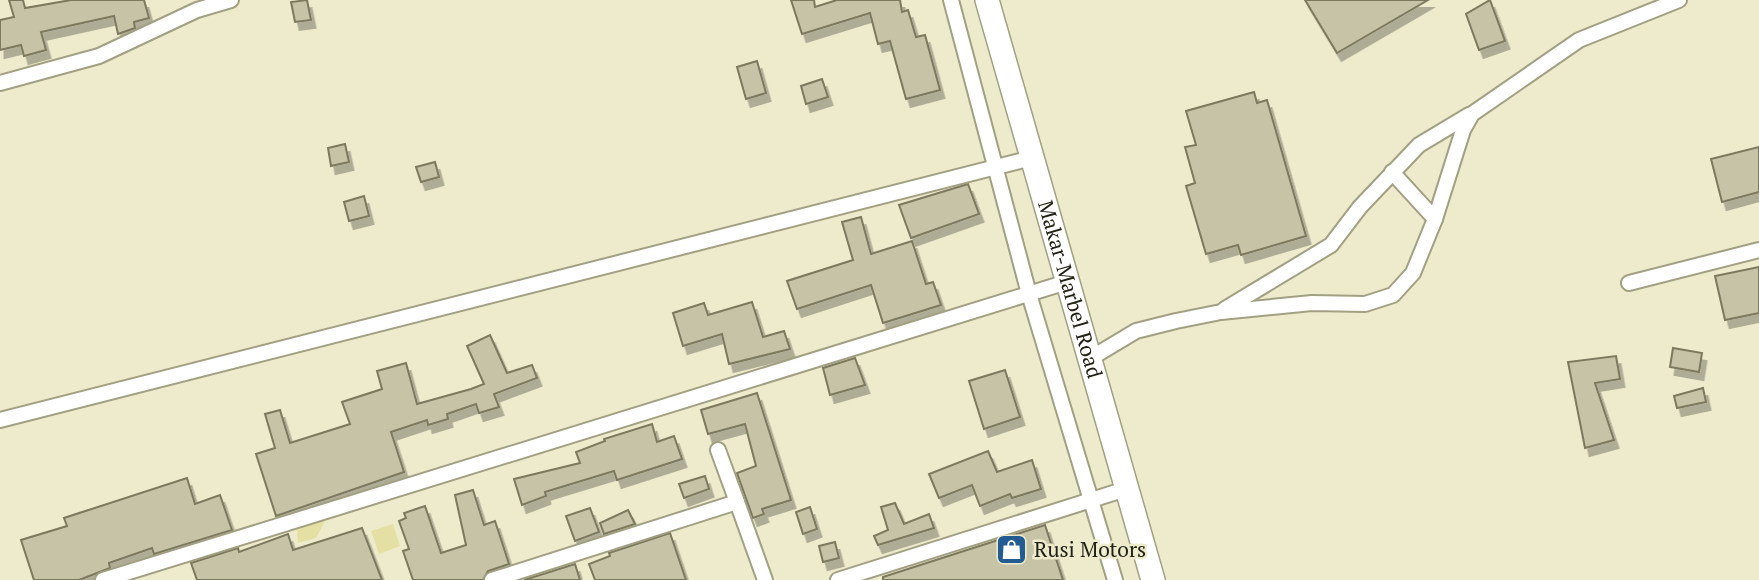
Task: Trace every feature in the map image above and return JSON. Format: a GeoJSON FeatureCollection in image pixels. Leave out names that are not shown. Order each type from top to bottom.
{"type":"FeatureCollection","features":[{"type":"Feature","properties":{"kind":"main road","name":"Makar-Marbel Road"},"geometry":{"type":"LineString","coordinates":[[987,0],[1153,580]]}},
{"type":"Feature","properties":{"kind":"street"},"geometry":{"type":"LineString","coordinates":[[0,83],[99,56],[196,5],[231,0]]}},
{"type":"Feature","properties":{"kind":"street"},"geometry":{"type":"LineString","coordinates":[[951,0],[1029,294],[1115,580]]}},
{"type":"Feature","properties":{"kind":"street"},"geometry":{"type":"LineString","coordinates":[[1221,312],[1331,245],[1392,172],[1419,145],[1472,114],[1579,40],[1679,0]]}},
{"type":"Feature","properties":{"kind":"street"},"geometry":{"type":"LineString","coordinates":[[1091,358],[1136,331],[1221,312],[1312,303],[1379,302],[1393,295],[1413,273],[1435,219],[1463,130],[1472,114]]}},
{"type":"Feature","properties":{"kind":"street"},"geometry":{"type":"LineString","coordinates":[[0,420],[1032,158]]}},
{"type":"Feature","properties":{"kind":"street"},"geometry":{"type":"LineString","coordinates":[[1392,172],[1435,219]]}},
{"type":"Feature","properties":{"kind":"street"},"geometry":{"type":"LineString","coordinates":[[1629,283],[1759,250]]}},
{"type":"Feature","properties":{"kind":"street"},"geometry":{"type":"LineString","coordinates":[[106,580],[1067,282]]}},
{"type":"Feature","properties":{"kind":"street"},"geometry":{"type":"LineString","coordinates":[[718,450],[765,580]]}},
{"type":"Feature","properties":{"kind":"street"},"geometry":{"type":"LineString","coordinates":[[838,580],[1126,489]]}},
{"type":"Feature","properties":{"kind":"street"},"geometry":{"type":"LineString","coordinates":[[492,580],[737,502]]}},
{"type":"Feature","properties":{"kind":"shaded area"},"geometry":{"type":"Polygon","coordinates":[[[326,519],[316,538],[298,543],[297,528],[326,519]]]}},
{"type":"Feature","properties":{"kind":"shaded area"},"geometry":{"type":"Polygon","coordinates":[[[393,524],[400,546],[379,554],[371,531],[393,524]]]}},
{"type":"Feature","properties":{"kind":"building"},"geometry":{"type":"Polygon","coordinates":[[[9,0],[23,0],[25,8],[71,0],[144,0],[149,18],[134,22],[135,28],[118,34],[114,16],[41,32],[46,50],[24,56],[21,45],[0,50],[0,20],[14,17],[9,0]]]}},
{"type":"Feature","properties":{"kind":"building"},"geometry":{"type":"Polygon","coordinates":[[[307,0],[311,20],[295,22],[291,2],[307,0]]]}},
{"type":"Feature","properties":{"kind":"building"},"geometry":{"type":"Polygon","coordinates":[[[791,0],[814,0],[815,7],[837,0],[900,0],[902,12],[908,10],[916,37],[925,35],[940,90],[906,99],[890,41],[878,44],[870,13],[802,34],[791,0]]]}},
{"type":"Feature","properties":{"kind":"building"},"geometry":{"type":"Polygon","coordinates":[[[1305,0],[1428,0],[1337,53],[1305,0]]]}},
{"type":"Feature","properties":{"kind":"building"},"geometry":{"type":"Polygon","coordinates":[[[1490,0],[1505,41],[1479,50],[1466,14],[1490,0]]]}},
{"type":"Feature","properties":{"kind":"building"},"geometry":{"type":"Polygon","coordinates":[[[757,61],[766,93],[746,99],[737,67],[757,61]]]}},
{"type":"Feature","properties":{"kind":"building"},"geometry":{"type":"Polygon","coordinates":[[[822,79],[828,97],[806,104],[801,86],[822,79]]]}},
{"type":"Feature","properties":{"kind":"building"},"geometry":{"type":"Polygon","coordinates":[[[1254,92],[1257,103],[1267,100],[1306,236],[1241,255],[1238,245],[1206,254],[1186,186],[1195,183],[1185,147],[1196,145],[1186,111],[1254,92]]]}},
{"type":"Feature","properties":{"kind":"building"},"geometry":{"type":"Polygon","coordinates":[[[345,144],[349,162],[331,166],[328,148],[345,144]]]}},
{"type":"Feature","properties":{"kind":"building"},"geometry":{"type":"Polygon","coordinates":[[[1759,147],[1759,192],[1722,202],[1711,159],[1759,147]]]}},
{"type":"Feature","properties":{"kind":"building"},"geometry":{"type":"Polygon","coordinates":[[[435,162],[439,177],[421,182],[416,167],[435,162]]]}},
{"type":"Feature","properties":{"kind":"building"},"geometry":{"type":"Polygon","coordinates":[[[968,184],[979,214],[911,238],[899,205],[968,184]]]}},
{"type":"Feature","properties":{"kind":"building"},"geometry":{"type":"Polygon","coordinates":[[[364,196],[369,216],[349,221],[344,202],[364,196]]]}},
{"type":"Feature","properties":{"kind":"building"},"geometry":{"type":"Polygon","coordinates":[[[861,217],[871,254],[912,241],[926,284],[933,282],[941,305],[883,323],[871,285],[797,309],[787,281],[853,260],[842,222],[861,217]]]}},
{"type":"Feature","properties":{"kind":"building"},"geometry":{"type":"Polygon","coordinates":[[[1759,267],[1759,313],[1725,320],[1715,276],[1759,267]]]}},
{"type":"Feature","properties":{"kind":"building"},"geometry":{"type":"Polygon","coordinates":[[[752,302],[763,337],[784,331],[790,349],[729,364],[722,334],[683,346],[673,313],[704,303],[708,315],[752,302]]]}},
{"type":"Feature","properties":{"kind":"building"},"geometry":{"type":"Polygon","coordinates":[[[490,335],[507,373],[532,365],[537,378],[494,394],[499,407],[479,413],[476,404],[447,414],[448,419],[428,425],[427,420],[391,432],[404,472],[276,516],[256,454],[275,448],[265,414],[280,410],[290,443],[350,424],[342,402],[382,389],[377,371],[406,363],[417,404],[471,389],[484,384],[467,346],[490,335]]]}},
{"type":"Feature","properties":{"kind":"building"},"geometry":{"type":"Polygon","coordinates":[[[1673,348],[1702,353],[1699,372],[1670,367],[1673,348]]]}},
{"type":"Feature","properties":{"kind":"building"},"geometry":{"type":"Polygon","coordinates":[[[1616,356],[1620,379],[1595,383],[1614,440],[1585,448],[1568,362],[1616,356]]]}},
{"type":"Feature","properties":{"kind":"building"},"geometry":{"type":"Polygon","coordinates":[[[855,358],[865,385],[830,395],[823,368],[855,358]]]}},
{"type":"Feature","properties":{"kind":"building"},"geometry":{"type":"Polygon","coordinates":[[[1005,370],[1020,417],[984,429],[969,381],[1005,370]]]}},
{"type":"Feature","properties":{"kind":"building"},"geometry":{"type":"Polygon","coordinates":[[[1703,388],[1706,402],[1677,408],[1674,396],[1703,388]]]}},
{"type":"Feature","properties":{"kind":"building"},"geometry":{"type":"Polygon","coordinates":[[[757,393],[791,500],[762,509],[764,514],[753,518],[737,473],[756,466],[745,424],[708,434],[701,410],[757,393]]]}},
{"type":"Feature","properties":{"kind":"building"},"geometry":{"type":"Polygon","coordinates":[[[652,424],[657,442],[674,436],[682,459],[617,480],[614,471],[545,492],[546,496],[522,505],[514,479],[580,463],[576,452],[605,441],[604,439],[652,424]]]}},
{"type":"Feature","properties":{"kind":"building"},"geometry":{"type":"Polygon","coordinates":[[[988,451],[997,472],[1032,460],[1041,489],[1012,498],[1010,494],[980,506],[972,485],[939,498],[929,474],[988,451]]]}},
{"type":"Feature","properties":{"kind":"building"},"geometry":{"type":"Polygon","coordinates":[[[705,476],[709,489],[684,498],[679,484],[705,476]]]}},
{"type":"Feature","properties":{"kind":"building"},"geometry":{"type":"Polygon","coordinates":[[[187,478],[195,504],[220,495],[232,530],[154,554],[152,548],[109,563],[110,568],[79,580],[34,580],[21,540],[67,526],[64,518],[187,478]]]}},
{"type":"Feature","properties":{"kind":"building"},"geometry":{"type":"Polygon","coordinates":[[[473,490],[484,525],[495,521],[509,564],[488,571],[483,580],[413,580],[403,551],[409,549],[399,521],[406,518],[404,513],[425,506],[441,553],[466,545],[455,495],[473,490]]]}},
{"type":"Feature","properties":{"kind":"building"},"geometry":{"type":"Polygon","coordinates":[[[895,503],[904,524],[929,514],[934,528],[878,545],[874,536],[888,530],[881,507],[895,503]]]}},
{"type":"Feature","properties":{"kind":"building"},"geometry":{"type":"Polygon","coordinates":[[[810,507],[817,529],[803,534],[796,512],[810,507]]]}},
{"type":"Feature","properties":{"kind":"building"},"geometry":{"type":"Polygon","coordinates":[[[590,508],[599,532],[575,541],[566,516],[590,508]]]}},
{"type":"Feature","properties":{"kind":"building"},"geometry":{"type":"Polygon","coordinates":[[[628,510],[635,524],[604,534],[600,523],[628,510]]]}},
{"type":"Feature","properties":{"kind":"building","name":"Rusi Motors"},"geometry":{"type":"Polygon","coordinates":[[[1045,525],[1063,580],[883,580],[883,577],[1045,525]]]}},
{"type":"Feature","properties":{"kind":"building"},"geometry":{"type":"Polygon","coordinates":[[[362,528],[382,580],[197,580],[191,563],[238,548],[239,552],[288,534],[293,550],[362,528]]]}},
{"type":"Feature","properties":{"kind":"building"},"geometry":{"type":"Polygon","coordinates":[[[670,533],[686,580],[595,580],[589,564],[610,556],[609,553],[670,533]]]}},
{"type":"Feature","properties":{"kind":"building"},"geometry":{"type":"Polygon","coordinates":[[[835,542],[839,558],[823,562],[819,546],[835,542]]]}},
{"type":"Feature","properties":{"kind":"building"},"geometry":{"type":"Polygon","coordinates":[[[575,564],[580,580],[524,580],[575,564]]]}},
{"type":"Feature","properties":{"kind":"place","name":"Rusi Motors"},"geometry":{"type":"Point","coordinates":[1011,550]}}]}
